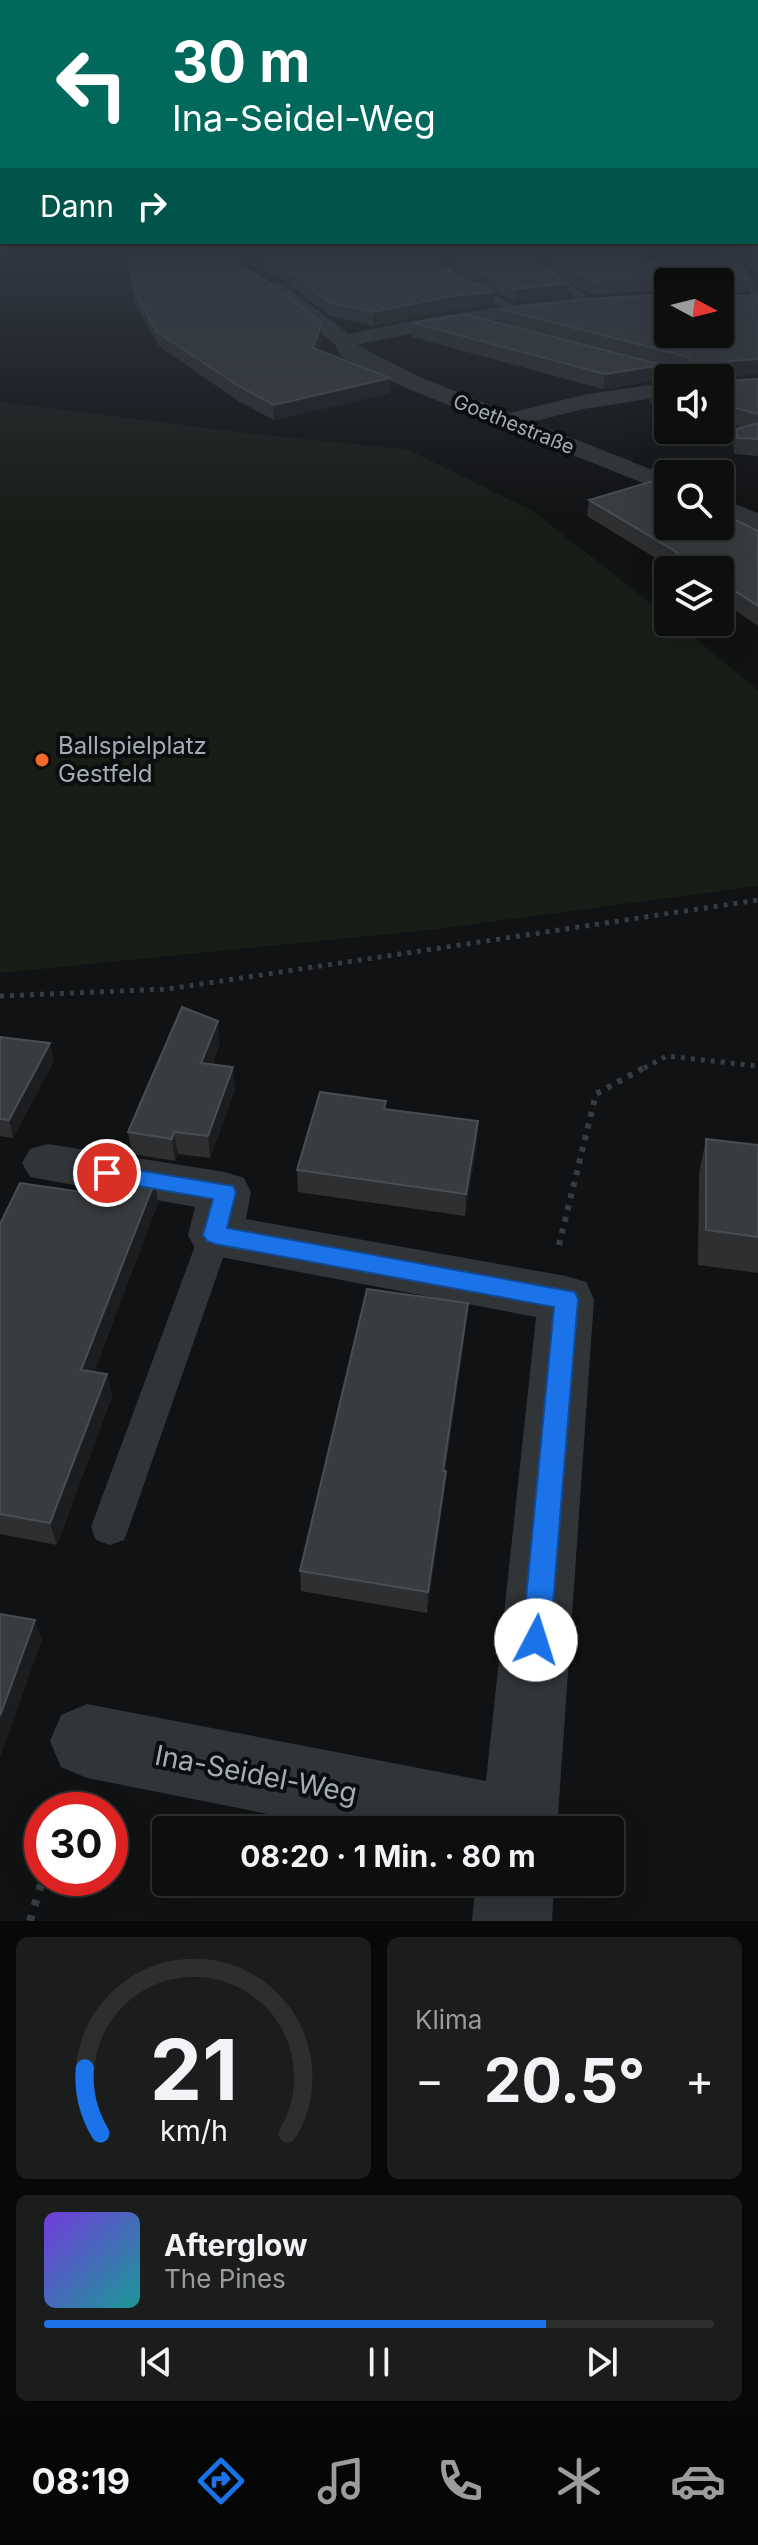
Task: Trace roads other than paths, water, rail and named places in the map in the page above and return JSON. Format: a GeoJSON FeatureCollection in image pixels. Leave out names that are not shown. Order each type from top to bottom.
{"type":"FeatureCollection","features":[{"type":"Feature","properties":{"kind":"street","name":"Goethestraße"},"geometry":{"type":"LineString","coordinates":[[338,336],[345,341],[348,351],[414,383],[654,479]]}},
{"type":"Feature","properties":{"kind":"street"},"geometry":{"type":"LineString","coordinates":[[345,341],[369,336]]}},
{"type":"Feature","properties":{"kind":"street"},"geometry":{"type":"LineString","coordinates":[[506,421],[583,402],[654,391]]}},
{"type":"Feature","properties":{"kind":"street"},"geometry":{"type":"LineString","coordinates":[[48,1163],[225,1192],[215,1235],[566,1299],[521,1816]]}},
{"type":"Feature","properties":{"kind":"street","name":"Ina-Seidel-Weg"},"geometry":{"type":"LineString","coordinates":[[87,1741],[395,1816]]}},
{"type":"Feature","properties":{"kind":"street"},"geometry":{"type":"LineString","coordinates":[[512,1921],[514,1896]]}},
{"type":"Feature","properties":{"kind":"lane"},"geometry":{"type":"LineString","coordinates":[[620,362],[654,371]]}},
{"type":"Feature","properties":{"kind":"lane"},"geometry":{"type":"LineString","coordinates":[[110,1527],[215,1235]]}},
{"type":"Feature","properties":{"kind":"place","name":"Ballspielplatz Gestfeld"},"geometry":{"type":"Point","coordinates":[42,760]}}]}
